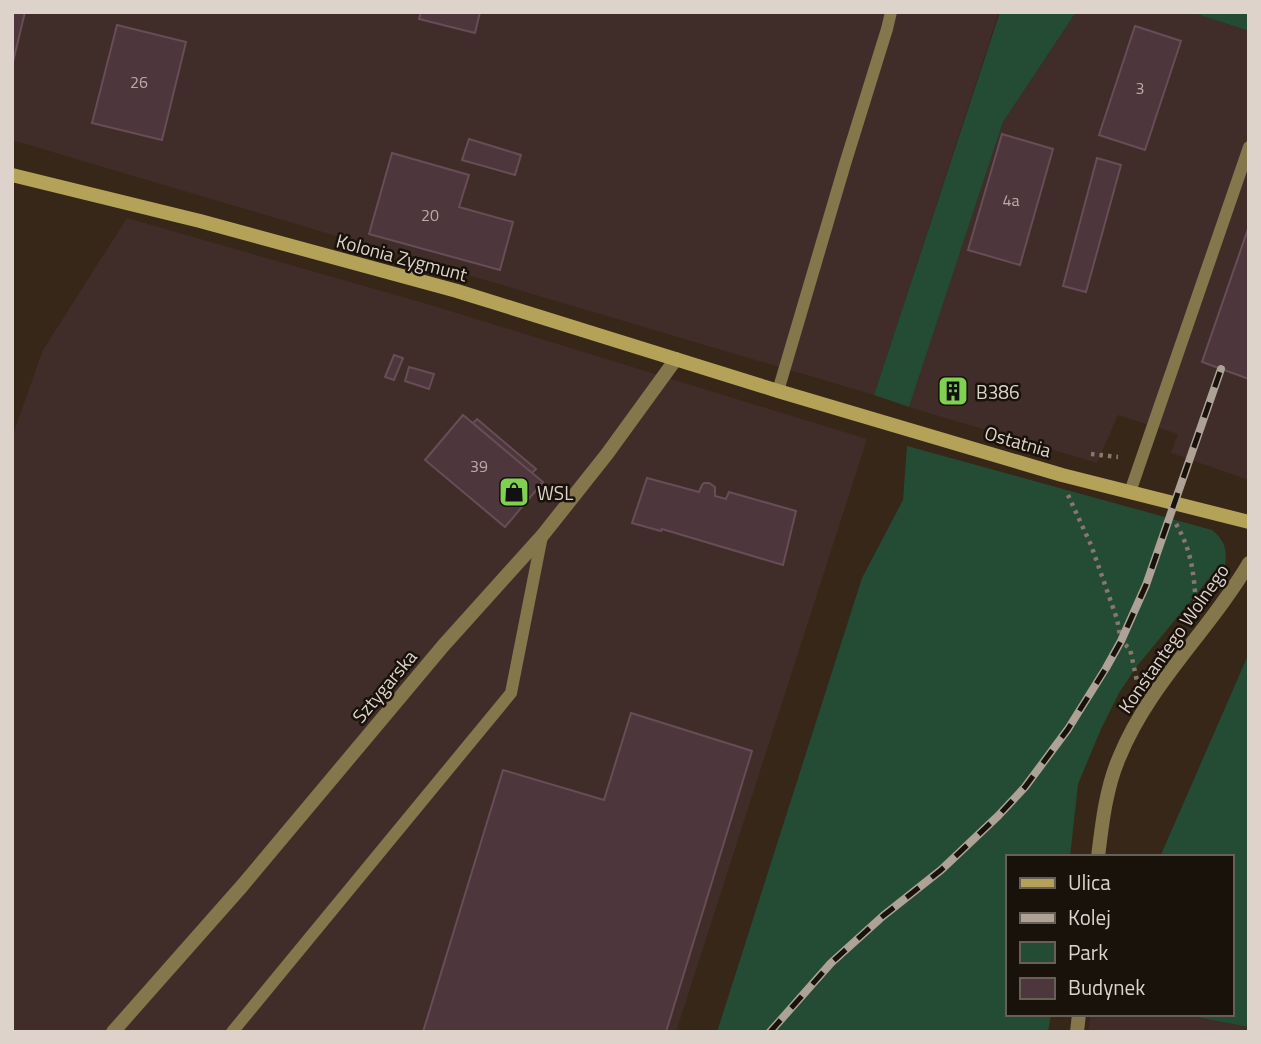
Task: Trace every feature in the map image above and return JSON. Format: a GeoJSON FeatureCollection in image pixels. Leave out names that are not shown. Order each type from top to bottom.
{"type":"FeatureCollection","features":[{"type":"Feature","properties":{"kind":"street","name":"Kolonia Zygmunt"},"geometry":{"type":"LineString","coordinates":[[12,175],[200,221],[457,291],[778,391]]}},
{"type":"Feature","properties":{"kind":"street","name":"Sztygarska"},"geometry":{"type":"LineString","coordinates":[[113,1032],[242,886],[443,646],[542,536],[607,454],[676,359]]}},
{"type":"Feature","properties":{"kind":"street","name":"Ostatnia"},"geometry":{"type":"LineString","coordinates":[[778,391],[1062,475],[1249,522]]}},
{"type":"Feature","properties":{"kind":"street","name":"Konstantego Wolnego"},"geometry":{"type":"LineString","coordinates":[[1098,855],[1118,759],[1140,715],[1249,563]]}},
{"type":"Feature","properties":{"kind":"lane"},"geometry":{"type":"LineString","coordinates":[[778,391],[891,12]]}},
{"type":"Feature","properties":{"kind":"lane"},"geometry":{"type":"LineString","coordinates":[[1130,492],[1249,147]]}},
{"type":"Feature","properties":{"kind":"lane"},"geometry":{"type":"LineString","coordinates":[[232,1032],[511,693],[542,536]]}},
{"type":"Feature","properties":{"kind":"path"},"geometry":{"type":"LineString","coordinates":[[1091,454],[1118,457]]}},
{"type":"Feature","properties":{"kind":"path"},"geometry":{"type":"LineString","coordinates":[[1062,475],[1071,503],[1091,545],[1117,619],[1121,641],[1130,649],[1137,681]]}},
{"type":"Feature","properties":{"kind":"path"},"geometry":{"type":"LineString","coordinates":[[1170,518],[1183,536],[1193,565],[1196,607]]}},
{"type":"Feature","properties":{"kind":"shaded area"},"geometry":{"type":"Polygon","coordinates":[[[12,12],[999,12],[874,395],[12,140],[12,12]]]}},
{"type":"Feature","properties":{"kind":"shaded area"},"geometry":{"type":"Polygon","coordinates":[[[1076,12],[1191,12],[1249,31],[1249,480],[1171,453],[1178,434],[1118,415],[1097,463],[909,407],[1003,122],[1076,12]]]}},
{"type":"Feature","properties":{"kind":"shaded area"},"geometry":{"type":"Polygon","coordinates":[[[127,218],[427,304],[867,439],[676,1032],[12,1032],[12,437],[43,350],[127,218]]]}},
{"type":"Feature","properties":{"kind":"shaded area"},"geometry":{"type":"Polygon","coordinates":[[[1091,1016],[1190,1016],[1249,1027],[1249,1032],[1088,1032],[1091,1016]]]}},
{"type":"Feature","properties":{"kind":"green space"},"geometry":{"type":"Polygon","coordinates":[[[1000,12],[1076,12],[1003,122],[909,407],[874,395],[1000,12]]]}},
{"type":"Feature","properties":{"kind":"green space"},"geometry":{"type":"Polygon","coordinates":[[[1191,12],[1249,12],[1249,31],[1191,12]]]}},
{"type":"Feature","properties":{"kind":"green space"},"geometry":{"type":"Polygon","coordinates":[[[907,446],[1212,530],[1225,548],[1225,570],[1217,569],[1137,666],[1119,693],[1078,784],[1070,855],[1006,855],[1006,1016],[1051,1016],[1048,1032],[717,1032],[862,578],[903,500],[907,446]]]}},
{"type":"Feature","properties":{"kind":"green space"},"geometry":{"type":"Polygon","coordinates":[[[1249,653],[1249,1027],[1190,1016],[1233,1016],[1233,855],[1161,855],[1249,653]]]}},
{"type":"Feature","properties":{"kind":"building"},"geometry":{"type":"Polygon","coordinates":[[[12,12],[25,12],[12,66],[12,12]]]}},
{"type":"Feature","properties":{"kind":"building"},"geometry":{"type":"Polygon","coordinates":[[[421,12],[480,12],[475,33],[419,19],[421,12]]]}},
{"type":"Feature","properties":{"kind":"building"},"geometry":{"type":"Polygon","coordinates":[[[117,25],[186,42],[162,140],[92,123],[117,25]]]}},
{"type":"Feature","properties":{"kind":"building"},"geometry":{"type":"Polygon","coordinates":[[[1135,26],[1181,41],[1145,150],[1099,135],[1135,26]]]}},
{"type":"Feature","properties":{"kind":"building"},"geometry":{"type":"Polygon","coordinates":[[[1002,134],[1053,149],[1020,265],[968,250],[1002,134]]]}},
{"type":"Feature","properties":{"kind":"building"},"geometry":{"type":"Polygon","coordinates":[[[469,139],[521,155],[515,175],[462,160],[469,139]]]}},
{"type":"Feature","properties":{"kind":"building"},"geometry":{"type":"Polygon","coordinates":[[[392,153],[469,175],[459,207],[513,222],[500,270],[369,234],[392,153]]]}},
{"type":"Feature","properties":{"kind":"building"},"geometry":{"type":"Polygon","coordinates":[[[1097,158],[1121,165],[1086,292],[1063,286],[1097,158]]]}},
{"type":"Feature","properties":{"kind":"building"},"geometry":{"type":"Polygon","coordinates":[[[1249,226],[1249,379],[1202,362],[1249,226]]]}},
{"type":"Feature","properties":{"kind":"building"},"geometry":{"type":"Polygon","coordinates":[[[394,355],[403,358],[394,380],[385,377],[394,355]]]}},
{"type":"Feature","properties":{"kind":"building"},"geometry":{"type":"Polygon","coordinates":[[[409,367],[434,374],[429,389],[405,381],[409,367]]]}},
{"type":"Feature","properties":{"kind":"building","name":"B386"},"geometry":{"type":"Polygon","coordinates":[[[946,383],[964,388],[961,400],[942,395],[946,383]]]}},
{"type":"Feature","properties":{"kind":"building"},"geometry":{"type":"Polygon","coordinates":[[[463,415],[543,482],[505,527],[425,460],[463,415]]]}},
{"type":"Feature","properties":{"kind":"building"},"geometry":{"type":"Polygon","coordinates":[[[477,419],[536,469],[532,473],[473,423],[477,419]]]}},
{"type":"Feature","properties":{"kind":"building"},"geometry":{"type":"Polygon","coordinates":[[[647,478],[699,492],[704,483],[709,483],[715,487],[715,496],[726,499],[729,492],[796,511],[783,565],[662,529],[661,531],[632,523],[647,478]]]}},
{"type":"Feature","properties":{"kind":"building"},"geometry":{"type":"Polygon","coordinates":[[[631,713],[752,751],[666,1032],[423,1032],[503,770],[604,800],[631,713]]]}},
{"type":"Feature","properties":{"kind":"railway"},"geometry":{"type":"LineString","coordinates":[[770,1032],[831,963],[883,916],[941,870],[998,816],[1025,787],[1068,729],[1121,641],[1146,585],[1221,369]]}},
{"type":"Feature","properties":{"kind":"place","name":"B386"},"geometry":{"type":"Point","coordinates":[953,391]}},
{"type":"Feature","properties":{"kind":"place","name":"WSL"},"geometry":{"type":"Point","coordinates":[514,492]}}]}
